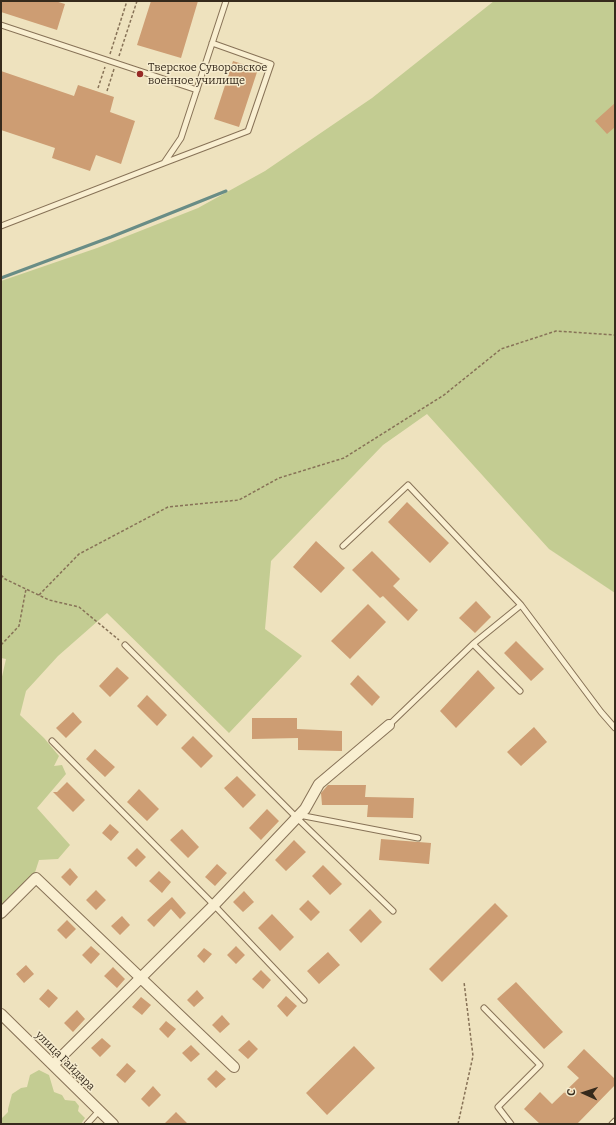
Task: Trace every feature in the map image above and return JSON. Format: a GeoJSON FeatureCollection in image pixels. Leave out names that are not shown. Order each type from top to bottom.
{"type":"FeatureCollection","features":[{"type":"Feature","properties":{"kind":"street"},"geometry":{"type":"LineString","coordinates":[[53,1066],[214,905],[306,809],[319,784],[389,725]]}},
{"type":"Feature","properties":{"kind":"street"},"geometry":{"type":"LineString","coordinates":[[1,912],[36,878],[234,1067]]}},
{"type":"Feature","properties":{"kind":"street","name":"улица Гайдара"},"geometry":{"type":"LineString","coordinates":[[1,1014],[113,1124]]}},
{"type":"Feature","properties":{"kind":"lane"},"geometry":{"type":"LineString","coordinates":[[164,163],[181,138],[226,1]]}},
{"type":"Feature","properties":{"kind":"lane"},"geometry":{"type":"LineString","coordinates":[[1,25],[197,90]]}},
{"type":"Feature","properties":{"kind":"lane"},"geometry":{"type":"LineString","coordinates":[[1,226],[248,131],[271,64],[212,43]]}},
{"type":"Feature","properties":{"kind":"lane"},"geometry":{"type":"LineString","coordinates":[[343,546],[408,485],[521,605],[601,712],[615,728]]}},
{"type":"Feature","properties":{"kind":"lane"},"geometry":{"type":"LineString","coordinates":[[389,725],[473,644],[521,605]]}},
{"type":"Feature","properties":{"kind":"lane"},"geometry":{"type":"LineString","coordinates":[[126,644],[393,911]]}},
{"type":"Feature","properties":{"kind":"lane"},"geometry":{"type":"LineString","coordinates":[[473,644],[520,691]]}},
{"type":"Feature","properties":{"kind":"lane"},"geometry":{"type":"LineString","coordinates":[[52,741],[214,905],[304,1000]]}},
{"type":"Feature","properties":{"kind":"lane"},"geometry":{"type":"LineString","coordinates":[[298,816],[418,838]]}},
{"type":"Feature","properties":{"kind":"lane"},"geometry":{"type":"LineString","coordinates":[[484,1008],[540,1065],[498,1107],[511,1124]]}},
{"type":"Feature","properties":{"kind":"lane"},"geometry":{"type":"LineString","coordinates":[[87,1124],[99,1111]]}},
{"type":"Feature","properties":{"kind":"lane"},"geometry":{"type":"LineString","coordinates":[[612,1124],[615,1121]]}},
{"type":"Feature","properties":{"kind":"path"},"geometry":{"type":"LineString","coordinates":[[98,88],[127,1]]}},
{"type":"Feature","properties":{"kind":"path"},"geometry":{"type":"LineString","coordinates":[[107,91],[137,1]]}},
{"type":"Feature","properties":{"kind":"path"},"geometry":{"type":"LineString","coordinates":[[39,596],[79,554],[168,507],[238,500],[279,478],[344,458],[444,395],[501,349],[556,331],[615,334]]}},
{"type":"Feature","properties":{"kind":"path"},"geometry":{"type":"LineString","coordinates":[[1,575],[5,579],[39,596],[78,607],[126,644]]}},
{"type":"Feature","properties":{"kind":"path"},"geometry":{"type":"LineString","coordinates":[[1,645],[19,626],[26,589]]}},
{"type":"Feature","properties":{"kind":"path"},"geometry":{"type":"LineString","coordinates":[[458,1124],[473,1056],[464,982]]}},
{"type":"Feature","properties":{"kind":"green space"},"geometry":{"type":"Polygon","coordinates":[[[494,1],[615,1],[615,593],[549,549],[427,414],[383,445],[271,561],[265,629],[302,656],[229,733],[107,613],[58,656],[26,691],[20,715],[44,738],[59,756],[54,766],[62,765],[66,774],[37,808],[70,845],[58,859],[39,860],[29,891],[1,921],[1,681],[6,659],[1,658],[1,281],[97,248],[198,208],[265,171],[372,98],[494,1]]]}},
{"type":"Feature","properties":{"kind":"green space"},"geometry":{"type":"Polygon","coordinates":[[[39,1070],[49,1075],[54,1092],[62,1095],[65,1100],[75,1101],[79,1106],[78,1111],[85,1118],[81,1124],[1,1124],[1,1119],[8,1112],[12,1094],[21,1088],[27,1087],[30,1075],[39,1070]]]}},
{"type":"Feature","properties":{"kind":"building"},"geometry":{"type":"Polygon","coordinates":[[[1,1],[55,1],[65,4],[57,30],[1,12],[1,1]]]}},
{"type":"Feature","properties":{"kind":"building"},"geometry":{"type":"Polygon","coordinates":[[[151,1],[198,1],[181,58],[137,45],[151,1]]]}},
{"type":"Feature","properties":{"kind":"building"},"geometry":{"type":"Polygon","coordinates":[[[233,61],[258,69],[239,127],[214,119],[233,61]]]}},
{"type":"Feature","properties":{"kind":"building"},"geometry":{"type":"Polygon","coordinates":[[[1,71],[74,96],[78,85],[114,97],[110,112],[135,121],[121,164],[96,155],[90,171],[52,158],[55,148],[1,130],[1,71]]]}},
{"type":"Feature","properties":{"kind":"building"},"geometry":{"type":"Polygon","coordinates":[[[615,103],[615,127],[607,134],[595,121],[615,103]]]}},
{"type":"Feature","properties":{"kind":"building"},"geometry":{"type":"Polygon","coordinates":[[[407,502],[449,543],[430,563],[388,522],[407,502]]]}},
{"type":"Feature","properties":{"kind":"building"},"geometry":{"type":"Polygon","coordinates":[[[316,541],[345,568],[321,593],[293,567],[316,541]]]}},
{"type":"Feature","properties":{"kind":"building"},"geometry":{"type":"Polygon","coordinates":[[[372,551],[400,579],[393,586],[418,610],[408,621],[383,596],[380,598],[352,570],[372,551]]]}},
{"type":"Feature","properties":{"kind":"building"},"geometry":{"type":"Polygon","coordinates":[[[476,601],[491,617],[475,633],[459,618],[476,601]]]}},
{"type":"Feature","properties":{"kind":"building"},"geometry":{"type":"Polygon","coordinates":[[[368,604],[386,622],[350,659],[331,641],[368,604]]]}},
{"type":"Feature","properties":{"kind":"building"},"geometry":{"type":"Polygon","coordinates":[[[516,641],[544,669],[531,681],[504,653],[516,641]]]}},
{"type":"Feature","properties":{"kind":"building"},"geometry":{"type":"Polygon","coordinates":[[[117,667],[129,678],[110,697],[99,686],[117,667]]]}},
{"type":"Feature","properties":{"kind":"building"},"geometry":{"type":"Polygon","coordinates":[[[478,670],[495,688],[456,728],[440,711],[478,670]]]}},
{"type":"Feature","properties":{"kind":"building"},"geometry":{"type":"Polygon","coordinates":[[[358,675],[380,697],[372,706],[350,684],[358,675]]]}},
{"type":"Feature","properties":{"kind":"building"},"geometry":{"type":"Polygon","coordinates":[[[147,695],[167,715],[157,726],[137,706],[147,695]]]}},
{"type":"Feature","properties":{"kind":"building"},"geometry":{"type":"Polygon","coordinates":[[[73,712],[82,722],[66,738],[56,728],[73,712]]]}},
{"type":"Feature","properties":{"kind":"building"},"geometry":{"type":"Polygon","coordinates":[[[252,718],[297,718],[297,729],[342,731],[342,751],[298,750],[298,738],[252,739],[252,718]]]}},
{"type":"Feature","properties":{"kind":"building"},"geometry":{"type":"Polygon","coordinates":[[[534,727],[547,742],[521,766],[507,752],[534,727]]]}},
{"type":"Feature","properties":{"kind":"building"},"geometry":{"type":"Polygon","coordinates":[[[193,736],[213,756],[201,768],[181,748],[193,736]]]}},
{"type":"Feature","properties":{"kind":"building"},"geometry":{"type":"Polygon","coordinates":[[[95,749],[115,767],[105,777],[86,759],[95,749]]]}},
{"type":"Feature","properties":{"kind":"building"},"geometry":{"type":"Polygon","coordinates":[[[237,776],[256,795],[243,808],[224,788],[237,776]]]}},
{"type":"Feature","properties":{"kind":"building"},"geometry":{"type":"Polygon","coordinates":[[[67,782],[85,800],[73,812],[53,792],[57,792],[67,782]]]}},
{"type":"Feature","properties":{"kind":"building"},"geometry":{"type":"Polygon","coordinates":[[[328,785],[366,785],[365,797],[414,798],[413,818],[367,817],[368,805],[322,805],[321,793],[328,785]]]}},
{"type":"Feature","properties":{"kind":"building"},"geometry":{"type":"Polygon","coordinates":[[[139,789],[159,809],[147,821],[127,802],[139,789]]]}},
{"type":"Feature","properties":{"kind":"building"},"geometry":{"type":"Polygon","coordinates":[[[267,809],[279,821],[261,840],[249,828],[267,809]]]}},
{"type":"Feature","properties":{"kind":"building"},"geometry":{"type":"Polygon","coordinates":[[[110,824],[119,832],[111,841],[102,833],[110,824]]]}},
{"type":"Feature","properties":{"kind":"building"},"geometry":{"type":"Polygon","coordinates":[[[182,829],[199,847],[188,858],[170,840],[182,829]]]}},
{"type":"Feature","properties":{"kind":"building"},"geometry":{"type":"Polygon","coordinates":[[[381,839],[431,843],[429,864],[379,860],[381,839]]]}},
{"type":"Feature","properties":{"kind":"building"},"geometry":{"type":"Polygon","coordinates":[[[294,840],[306,852],[286,871],[275,860],[294,840]]]}},
{"type":"Feature","properties":{"kind":"building"},"geometry":{"type":"Polygon","coordinates":[[[137,848],[146,857],[136,867],[127,858],[137,848]]]}},
{"type":"Feature","properties":{"kind":"building"},"geometry":{"type":"Polygon","coordinates":[[[217,864],[227,873],[215,886],[205,877],[217,864]]]}},
{"type":"Feature","properties":{"kind":"building"},"geometry":{"type":"Polygon","coordinates":[[[323,865],[342,884],[330,895],[312,876],[323,865]]]}},
{"type":"Feature","properties":{"kind":"building"},"geometry":{"type":"Polygon","coordinates":[[[70,868],[78,877],[70,886],[61,877],[70,868]]]}},
{"type":"Feature","properties":{"kind":"building"},"geometry":{"type":"Polygon","coordinates":[[[159,871],[171,882],[162,893],[149,881],[159,871]]]}},
{"type":"Feature","properties":{"kind":"building"},"geometry":{"type":"Polygon","coordinates":[[[96,890],[106,900],[96,910],[86,900],[96,890]]]}},
{"type":"Feature","properties":{"kind":"building"},"geometry":{"type":"Polygon","coordinates":[[[244,891],[254,902],[243,912],[233,902],[244,891]]]}},
{"type":"Feature","properties":{"kind":"building"},"geometry":{"type":"Polygon","coordinates":[[[172,897],[186,913],[180,919],[171,909],[154,927],[147,920],[172,897]]]}},
{"type":"Feature","properties":{"kind":"building"},"geometry":{"type":"Polygon","coordinates":[[[308,900],[320,912],[311,921],[299,909],[308,900]]]}},
{"type":"Feature","properties":{"kind":"building"},"geometry":{"type":"Polygon","coordinates":[[[495,903],[508,916],[442,982],[429,969],[495,903]]]}},
{"type":"Feature","properties":{"kind":"building"},"geometry":{"type":"Polygon","coordinates":[[[370,909],[382,922],[361,943],[349,930],[370,909]]]}},
{"type":"Feature","properties":{"kind":"building"},"geometry":{"type":"Polygon","coordinates":[[[272,914],[294,937],[280,951],[258,928],[272,914]]]}},
{"type":"Feature","properties":{"kind":"building"},"geometry":{"type":"Polygon","coordinates":[[[122,916],[130,925],[120,935],[111,926],[122,916]]]}},
{"type":"Feature","properties":{"kind":"building"},"geometry":{"type":"Polygon","coordinates":[[[67,920],[76,929],[66,939],[57,930],[67,920]]]}},
{"type":"Feature","properties":{"kind":"building"},"geometry":{"type":"Polygon","coordinates":[[[91,946],[100,954],[91,964],[82,955],[91,946]]]}},
{"type":"Feature","properties":{"kind":"building"},"geometry":{"type":"Polygon","coordinates":[[[236,946],[245,955],[236,964],[227,955],[236,946]]]}},
{"type":"Feature","properties":{"kind":"building"},"geometry":{"type":"Polygon","coordinates":[[[204,948],[212,954],[204,963],[197,956],[204,948]]]}},
{"type":"Feature","properties":{"kind":"building"},"geometry":{"type":"Polygon","coordinates":[[[328,952],[340,965],[319,984],[307,971],[328,952]]]}},
{"type":"Feature","properties":{"kind":"building"},"geometry":{"type":"Polygon","coordinates":[[[26,965],[34,974],[24,983],[16,974],[26,965]]]}},
{"type":"Feature","properties":{"kind":"building"},"geometry":{"type":"Polygon","coordinates":[[[113,967],[125,979],[117,988],[104,976],[113,967]]]}},
{"type":"Feature","properties":{"kind":"building"},"geometry":{"type":"Polygon","coordinates":[[[261,970],[271,980],[263,989],[252,979],[261,970]]]}},
{"type":"Feature","properties":{"kind":"building"},"geometry":{"type":"Polygon","coordinates":[[[516,982],[563,1032],[544,1049],[497,999],[516,982]]]}},
{"type":"Feature","properties":{"kind":"building"},"geometry":{"type":"Polygon","coordinates":[[[48,989],[58,998],[49,1008],[39,999],[48,989]]]}},
{"type":"Feature","properties":{"kind":"building"},"geometry":{"type":"Polygon","coordinates":[[[197,990],[204,998],[194,1007],[187,1000],[197,990]]]}},
{"type":"Feature","properties":{"kind":"building"},"geometry":{"type":"Polygon","coordinates":[[[286,996],[297,1006],[287,1017],[277,1006],[286,996]]]}},
{"type":"Feature","properties":{"kind":"building"},"geometry":{"type":"Polygon","coordinates":[[[141,997],[151,1005],[142,1015],[132,1007],[141,997]]]}},
{"type":"Feature","properties":{"kind":"building"},"geometry":{"type":"Polygon","coordinates":[[[77,1010],[85,1019],[73,1032],[64,1023],[77,1010]]]}},
{"type":"Feature","properties":{"kind":"building"},"geometry":{"type":"Polygon","coordinates":[[[222,1015],[230,1024],[220,1033],[212,1025],[222,1015]]]}},
{"type":"Feature","properties":{"kind":"building"},"geometry":{"type":"Polygon","coordinates":[[[166,1021],[176,1029],[168,1038],[159,1029],[166,1021]]]}},
{"type":"Feature","properties":{"kind":"building"},"geometry":{"type":"Polygon","coordinates":[[[102,1038],[111,1046],[100,1057],[91,1048],[102,1038]]]}},
{"type":"Feature","properties":{"kind":"building"},"geometry":{"type":"Polygon","coordinates":[[[249,1040],[258,1049],[248,1059],[238,1050],[249,1040]]]}},
{"type":"Feature","properties":{"kind":"building"},"geometry":{"type":"Polygon","coordinates":[[[191,1045],[200,1054],[191,1062],[182,1053],[191,1045]]]}},
{"type":"Feature","properties":{"kind":"building"},"geometry":{"type":"Polygon","coordinates":[[[354,1046],[375,1068],[327,1115],[306,1093],[354,1046]]]}},
{"type":"Feature","properties":{"kind":"building"},"geometry":{"type":"Polygon","coordinates":[[[584,1049],[615,1079],[615,1085],[577,1124],[540,1124],[524,1109],[540,1092],[552,1104],[579,1078],[567,1067],[584,1049]]]}},
{"type":"Feature","properties":{"kind":"building"},"geometry":{"type":"Polygon","coordinates":[[[127,1063],[136,1071],[125,1083],[116,1075],[127,1063]]]}},
{"type":"Feature","properties":{"kind":"building"},"geometry":{"type":"Polygon","coordinates":[[[216,1070],[226,1079],[216,1088],[207,1079],[216,1070]]]}},
{"type":"Feature","properties":{"kind":"building"},"geometry":{"type":"Polygon","coordinates":[[[153,1086],[161,1095],[149,1107],[141,1099],[153,1086]]]}},
{"type":"Feature","properties":{"kind":"building"},"geometry":{"type":"Polygon","coordinates":[[[176,1112],[188,1124],[164,1124],[176,1112]]]}},
{"type":"Feature","properties":{"kind":"waterway"},"geometry":{"type":"LineString","coordinates":[[1,278],[111,237],[226,191]]}},
{"type":"Feature","properties":{"kind":"place","name":"Тверское Суворовское военное училище"},"geometry":{"type":"Point","coordinates":[140,74]}}]}
